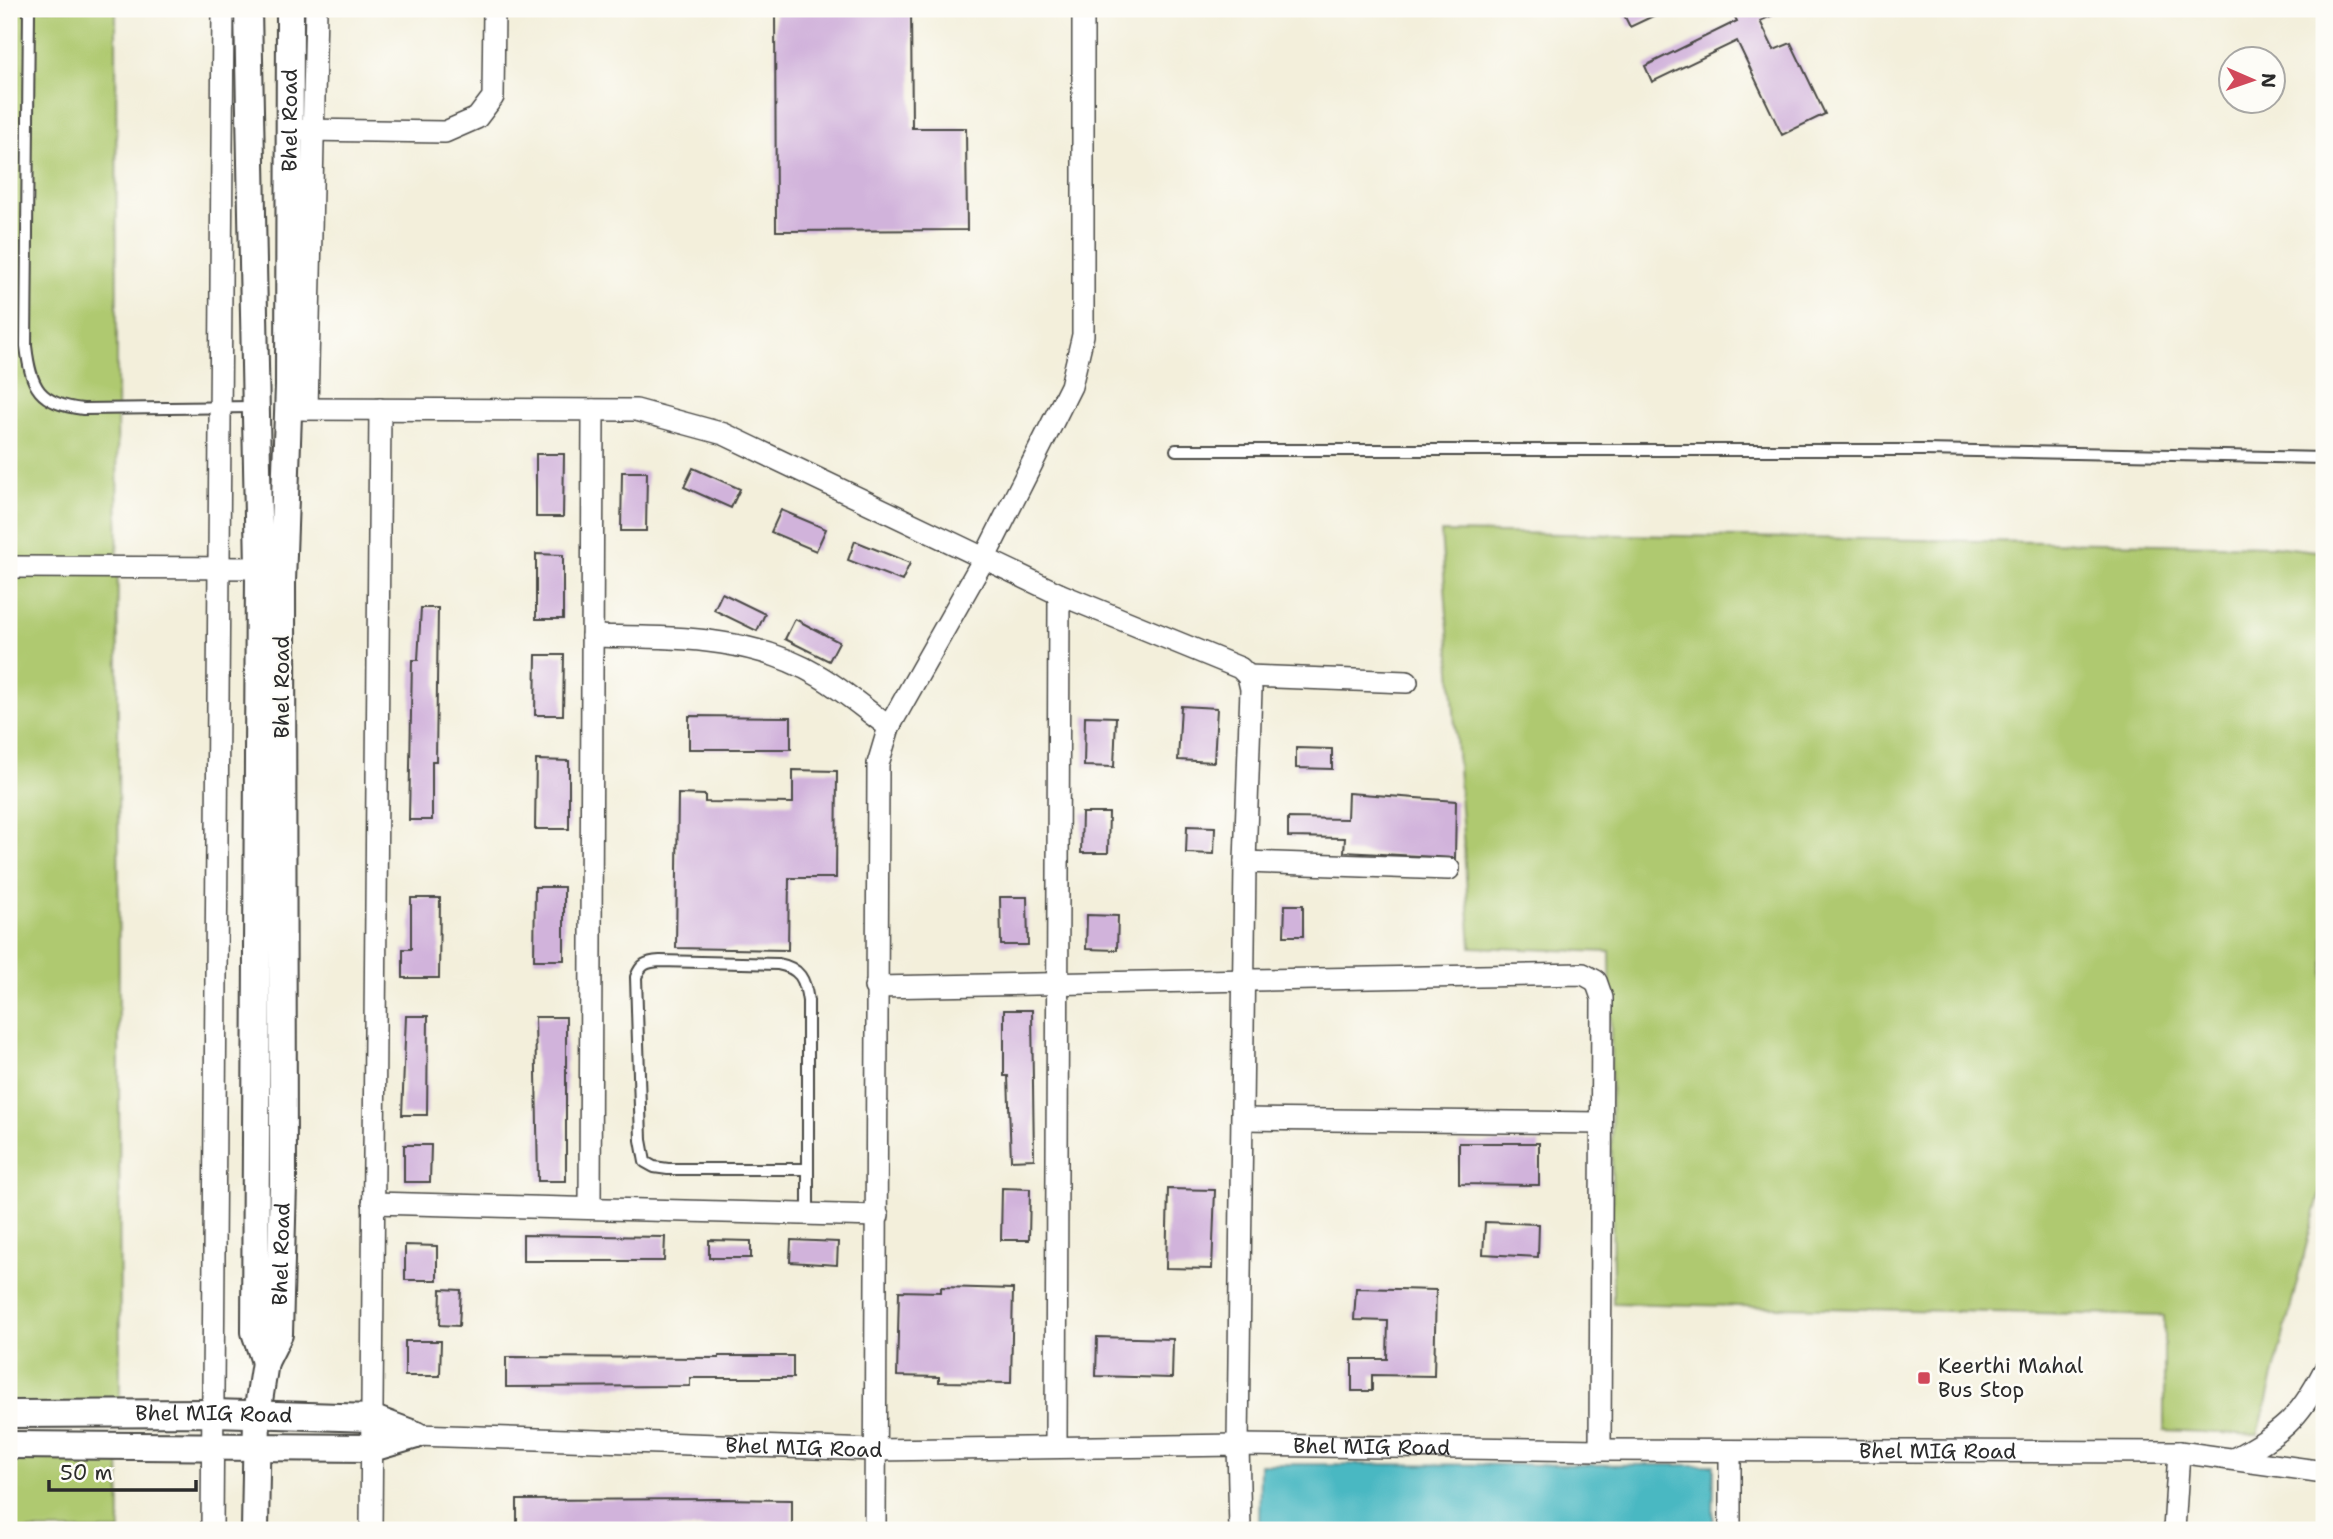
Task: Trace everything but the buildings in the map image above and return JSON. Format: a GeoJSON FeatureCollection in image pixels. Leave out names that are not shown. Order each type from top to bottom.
{"type":"FeatureCollection","features":[{"type":"Feature","properties":{"kind":"street"},"geometry":{"type":"LineString","coordinates":[[212,1530],[223,9]]}},
{"type":"Feature","properties":{"kind":"street","name":"Bhel Road"},"geometry":{"type":"LineString","coordinates":[[248,9],[259,568],[255,1332],[265,1362]]}},
{"type":"Feature","properties":{"kind":"street","name":"Bhel Road"},"geometry":{"type":"LineString","coordinates":[[255,1530],[257,1414],[265,1362],[279,1334],[281,1266],[282,582],[298,409],[302,130],[290,9]]}},
{"type":"Feature","properties":{"kind":"street"},"geometry":{"type":"LineString","coordinates":[[316,9],[302,130],[445,132],[477,118],[492,97],[494,9]]}},
{"type":"Feature","properties":{"kind":"street"},"geometry":{"type":"LineString","coordinates":[[875,1530],[878,1216],[875,987],[878,764],[889,727],[985,556],[1071,386],[1083,335],[1083,9]]}},
{"type":"Feature","properties":{"kind":"street"},"geometry":{"type":"LineString","coordinates":[[298,409],[636,410],[724,434],[985,556],[1059,594],[1240,668],[1248,676],[1251,689],[1243,979],[1238,1445],[1240,1530]]}},
{"type":"Feature","properties":{"kind":"street"},"geometry":{"type":"LineString","coordinates":[[371,1530],[380,409]]}},
{"type":"Feature","properties":{"kind":"street"},"geometry":{"type":"LineString","coordinates":[[590,1206],[593,410]]}},
{"type":"Feature","properties":{"kind":"street"},"geometry":{"type":"LineString","coordinates":[[9,567],[220,570],[259,568]]}},
{"type":"Feature","properties":{"kind":"street"},"geometry":{"type":"LineString","coordinates":[[1056,1447],[1059,594]]}},
{"type":"Feature","properties":{"kind":"street"},"geometry":{"type":"LineString","coordinates":[[592,636],[718,640],[771,655],[818,675],[889,727]]}},
{"type":"Feature","properties":{"kind":"street"},"geometry":{"type":"LineString","coordinates":[[1248,676],[1407,682]]}},
{"type":"Feature","properties":{"kind":"street"},"geometry":{"type":"LineString","coordinates":[[1245,862],[1449,869]]}},
{"type":"Feature","properties":{"kind":"street"},"geometry":{"type":"LineString","coordinates":[[875,987],[1583,974],[1596,981],[1602,998],[1600,1450]]}},
{"type":"Feature","properties":{"kind":"street"},"geometry":{"type":"LineString","coordinates":[[1243,1119],[1601,1123]]}},
{"type":"Feature","properties":{"kind":"street"},"geometry":{"type":"LineString","coordinates":[[373,1203],[590,1206],[878,1216]]}},
{"type":"Feature","properties":{"kind":"street"},"geometry":{"type":"LineString","coordinates":[[2234,1458],[2275,1436],[2297,1417],[2324,1371]]}},
{"type":"Feature","properties":{"kind":"street","name":"Bhel MIG Road"},"geometry":{"type":"LineString","coordinates":[[9,1414],[213,1413],[371,1418],[416,1435]]}},
{"type":"Feature","properties":{"kind":"street","name":"Bhel MIG Road"},"geometry":{"type":"LineString","coordinates":[[9,1445],[372,1448],[416,1435],[874,1450],[1238,1445],[1730,1451],[2179,1452],[2324,1472]]}},
{"type":"Feature","properties":{"kind":"street"},"geometry":{"type":"LineString","coordinates":[[1730,1451],[1730,1530]]}},
{"type":"Feature","properties":{"kind":"street"},"geometry":{"type":"LineString","coordinates":[[2174,1530],[2179,1452]]}},
{"type":"Feature","properties":{"kind":"lane"},"geometry":{"type":"LineString","coordinates":[[29,9],[26,346],[30,376],[42,395],[56,406],[83,409],[257,407]]}},
{"type":"Feature","properties":{"kind":"lane"},"geometry":{"type":"LineString","coordinates":[[1176,450],[1923,450],[2324,458]]}},
{"type":"Feature","properties":{"kind":"lane"},"geometry":{"type":"LineString","coordinates":[[808,1169],[668,1169],[654,1167],[645,1162],[641,1140],[637,1018],[636,977],[640,967],[648,962],[660,961],[778,964],[793,967],[801,975],[808,1001],[808,1169],[808,1214]]}},
{"type":"Feature","properties":{"kind":"green space"},"geometry":{"type":"Polygon","coordinates":[[[9,9],[116,9],[120,1406],[9,1406],[9,9]]]}},
{"type":"Feature","properties":{"kind":"green space"},"geometry":{"type":"Polygon","coordinates":[[[1441,532],[2274,546],[2324,552],[2324,1176],[2258,1435],[2164,1430],[2164,1316],[1613,1303],[1610,952],[1471,947],[1441,532]]]}},
{"type":"Feature","properties":{"kind":"green space"},"geometry":{"type":"Polygon","coordinates":[[[119,1444],[120,1530],[9,1530],[9,1445],[119,1444]]]}},
{"type":"Feature","properties":{"kind":"water"},"geometry":{"type":"Polygon","coordinates":[[[1260,1464],[1714,1465],[1713,1530],[1259,1530],[1260,1464]]]}},
{"type":"Feature","properties":{"kind":"place","name":"Keerthi Mahal Bus Stop"},"geometry":{"type":"Point","coordinates":[1924,1378]}}]}
